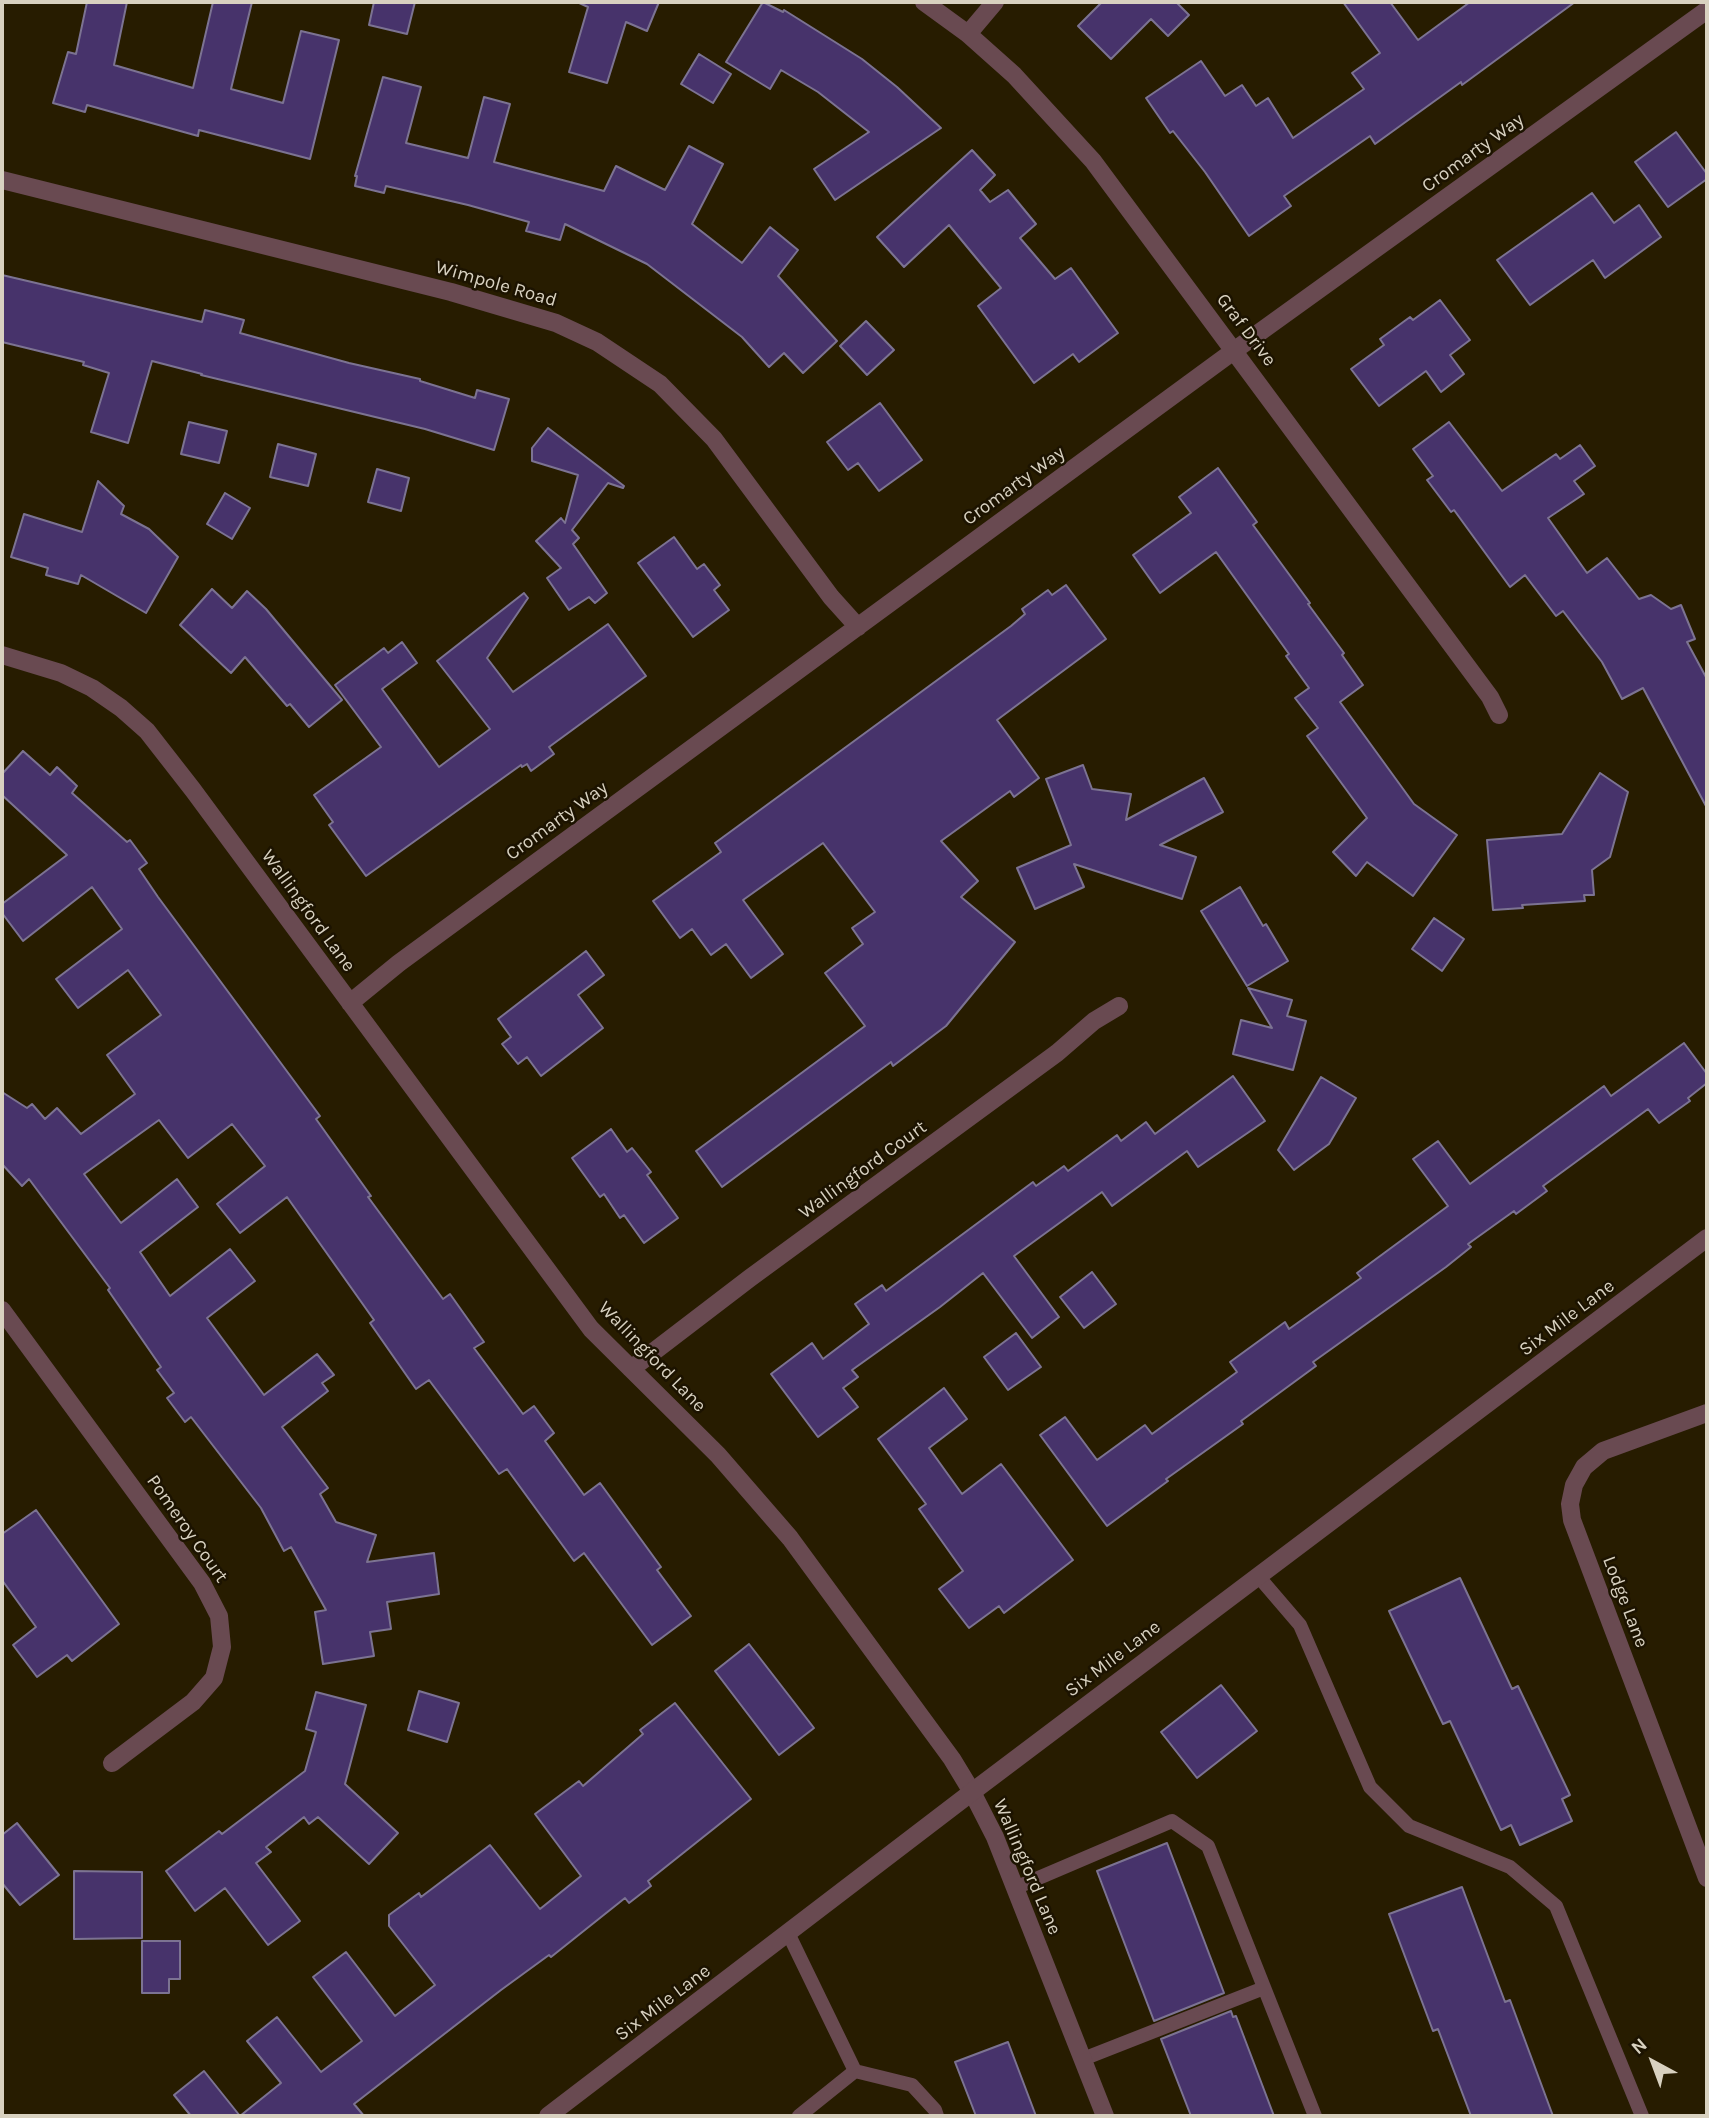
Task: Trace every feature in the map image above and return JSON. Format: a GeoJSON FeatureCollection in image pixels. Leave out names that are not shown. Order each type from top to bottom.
{"type":"FeatureCollection","features":[{"type":"Feature","properties":{"kind":"street","name":"Graf Drive"},"geometry":{"type":"LineString","coordinates":[[924,2],[968,34],[1014,75],[1093,161],[1235,350],[1489,697],[1499,715]]}},
{"type":"Feature","properties":{"kind":"street"},"geometry":{"type":"LineString","coordinates":[[968,34],[995,2]]}},
{"type":"Feature","properties":{"kind":"street","name":"Cromarty Way"},"geometry":{"type":"LineString","coordinates":[[350,1003],[399,963],[1235,350],[1707,10]]}},
{"type":"Feature","properties":{"kind":"street","name":"Wimpole Road"},"geometry":{"type":"LineString","coordinates":[[2,180],[451,292],[556,323],[597,342],[660,384],[714,439],[831,597],[858,627]]}},
{"type":"Feature","properties":{"kind":"street","name":"Wallingford Lane"},"geometry":{"type":"LineString","coordinates":[[2,655],[61,673],[92,688],[121,708],[147,731],[194,790],[592,1329],[718,1455],[790,1538],[952,1759],[972,1792],[995,1837],[1105,2116]]}},
{"type":"Feature","properties":{"kind":"street","name":"Wallingford Court"},"geometry":{"type":"LineString","coordinates":[[631,1369],[750,1278],[1057,1053],[1094,1021],[1119,1006]]}},
{"type":"Feature","properties":{"kind":"street","name":"Six Mile Lane"},"geometry":{"type":"LineString","coordinates":[[548,2116],[972,1792],[1707,1238]]}},
{"type":"Feature","properties":{"kind":"street","name":"Pomeroy Court"},"geometry":{"type":"LineString","coordinates":[[2,1310],[202,1583],[219,1616],[222,1647],[214,1678],[193,1702],[112,1763]]}},
{"type":"Feature","properties":{"kind":"street","name":"Lodge Lane"},"geometry":{"type":"LineString","coordinates":[[1707,1413],[1603,1451],[1584,1467],[1574,1485],[1570,1504],[1572,1520],[1707,1878]]}},
{"type":"Feature","properties":{"kind":"lane"},"geometry":{"type":"LineString","coordinates":[[1258,1576],[1300,1625],[1370,1787],[1409,1826],[1510,1867],[1556,1906],[1642,2116]]}},
{"type":"Feature","properties":{"kind":"lane"},"geometry":{"type":"LineString","coordinates":[[1015,1888],[1172,1821],[1208,1846],[1315,2116]]}},
{"type":"Feature","properties":{"kind":"lane"},"geometry":{"type":"LineString","coordinates":[[788,1933],[855,2071]]}},
{"type":"Feature","properties":{"kind":"lane"},"geometry":{"type":"LineString","coordinates":[[1083,2059],[1264,1988]]}},
{"type":"Feature","properties":{"kind":"lane"},"geometry":{"type":"LineString","coordinates":[[799,2116],[855,2071]]}},
{"type":"Feature","properties":{"kind":"lane"},"geometry":{"type":"LineString","coordinates":[[855,2071],[912,2085],[935,2110],[937,2116]]}},
{"type":"Feature","properties":{"kind":"building"},"geometry":{"type":"Polygon","coordinates":[[[87,2],[127,2],[114,65],[193,88],[213,2],[252,2],[231,89],[283,103],[301,31],[339,40],[310,159],[199,130],[198,136],[87,105],[85,112],[53,103],[68,52],[76,54],[87,2]]]}},
{"type":"Feature","properties":{"kind":"building"},"geometry":{"type":"Polygon","coordinates":[[[374,2],[415,2],[407,34],[369,25],[374,2]]]}},
{"type":"Feature","properties":{"kind":"building"},"geometry":{"type":"Polygon","coordinates":[[[577,2],[659,2],[647,31],[626,22],[607,83],[569,72],[588,7],[577,2]]]}},
{"type":"Feature","properties":{"kind":"building"},"geometry":{"type":"Polygon","coordinates":[[[763,2],[783,12],[784,10],[862,59],[941,128],[835,200],[814,169],[869,132],[818,92],[781,70],[770,89],[726,62],[763,2]]]}},
{"type":"Feature","properties":{"kind":"building"},"geometry":{"type":"Polygon","coordinates":[[[1102,2],[1176,2],[1189,15],[1168,36],[1151,19],[1111,59],[1078,26],[1102,2]]]}},
{"type":"Feature","properties":{"kind":"building"},"geometry":{"type":"Polygon","coordinates":[[[1343,2],[1390,2],[1418,40],[1470,2],[1575,2],[1462,85],[1461,82],[1375,144],[1370,136],[1284,196],[1291,206],[1249,236],[1205,172],[1173,131],[1170,133],[1146,98],[1201,61],[1225,96],[1242,85],[1256,106],[1268,98],[1293,138],[1364,89],[1352,73],[1380,53],[1343,2]]]}},
{"type":"Feature","properties":{"kind":"building"},"geometry":{"type":"Polygon","coordinates":[[[699,54],[731,74],[713,103],[681,84],[699,54]]]}},
{"type":"Feature","properties":{"kind":"building"},"geometry":{"type":"Polygon","coordinates":[[[383,77],[421,87],[406,143],[468,158],[484,97],[510,104],[494,162],[604,191],[616,166],[665,190],[689,146],[723,164],[692,224],[742,263],[770,227],[798,250],[778,276],[837,341],[803,373],[784,353],[769,367],[742,337],[647,264],[565,224],[560,240],[526,231],[529,222],[468,205],[386,186],[384,193],[355,186],[355,176],[383,77]]]}},
{"type":"Feature","properties":{"kind":"building"},"geometry":{"type":"Polygon","coordinates":[[[1676,132],[1707,174],[1707,179],[1668,207],[1635,162],[1676,132]]]}},
{"type":"Feature","properties":{"kind":"building"},"geometry":{"type":"Polygon","coordinates":[[[972,150],[995,175],[980,190],[990,202],[1008,190],[1036,224],[1020,238],[1055,279],[1071,268],[1118,333],[1079,362],[1073,354],[1034,383],[978,306],[1001,288],[949,225],[904,267],[877,237],[972,150]]]}},
{"type":"Feature","properties":{"kind":"building"},"geometry":{"type":"Polygon","coordinates":[[[1592,193],[1614,223],[1639,205],[1661,237],[1605,278],[1593,260],[1530,305],[1497,260],[1592,193]]]}},
{"type":"Feature","properties":{"kind":"building"},"geometry":{"type":"Polygon","coordinates":[[[2,275],[202,322],[205,310],[244,320],[240,333],[420,379],[475,398],[477,390],[509,399],[494,450],[425,429],[152,361],[128,443],[91,432],[109,373],[83,365],[84,362],[2,342],[2,275]]]}},
{"type":"Feature","properties":{"kind":"building"},"geometry":{"type":"Polygon","coordinates":[[[1440,300],[1470,340],[1450,355],[1464,374],[1441,392],[1426,371],[1379,406],[1351,369],[1384,345],[1380,339],[1440,300]]]}},
{"type":"Feature","properties":{"kind":"building"},"geometry":{"type":"Polygon","coordinates":[[[866,321],[894,350],[867,375],[840,346],[866,321]]]}},
{"type":"Feature","properties":{"kind":"building"},"geometry":{"type":"Polygon","coordinates":[[[880,403],[922,460],[879,491],[858,463],[848,470],[827,442],[880,403]]]}},
{"type":"Feature","properties":{"kind":"building"},"geometry":{"type":"Polygon","coordinates":[[[189,422],[227,431],[219,463],[181,454],[189,422]]]}},
{"type":"Feature","properties":{"kind":"building"},"geometry":{"type":"Polygon","coordinates":[[[1449,422],[1502,491],[1556,454],[1560,459],[1580,445],[1595,466],[1574,481],[1584,494],[1548,518],[1587,573],[1607,558],[1639,599],[1651,595],[1671,609],[1681,605],[1695,639],[1687,642],[1707,679],[1707,808],[1643,688],[1622,699],[1602,662],[1563,611],[1556,616],[1525,575],[1510,587],[1454,510],[1451,512],[1427,480],[1433,476],[1413,449],[1449,422]]]}},
{"type":"Feature","properties":{"kind":"building"},"geometry":{"type":"Polygon","coordinates":[[[548,428],[624,486],[623,488],[608,483],[572,530],[579,538],[573,544],[607,593],[595,603],[589,597],[569,610],[547,578],[561,568],[536,541],[561,518],[565,523],[578,475],[532,461],[532,448],[548,428]]]}},
{"type":"Feature","properties":{"kind":"building"},"geometry":{"type":"Polygon","coordinates":[[[278,444],[316,454],[308,486],[270,477],[278,444]]]}},
{"type":"Feature","properties":{"kind":"building"},"geometry":{"type":"Polygon","coordinates":[[[1218,468],[1257,522],[1253,525],[1310,603],[1308,604],[1344,653],[1342,655],[1363,685],[1340,702],[1414,804],[1457,835],[1413,896],[1367,862],[1356,876],[1333,852],[1367,818],[1307,736],[1318,728],[1295,698],[1309,688],[1286,656],[1289,654],[1216,552],[1160,593],[1133,555],[1191,513],[1179,497],[1218,468]]]}},
{"type":"Feature","properties":{"kind":"building"},"geometry":{"type":"Polygon","coordinates":[[[377,469],[409,478],[401,511],[368,502],[377,469]]]}},
{"type":"Feature","properties":{"kind":"building"},"geometry":{"type":"Polygon","coordinates":[[[98,481],[124,506],[121,514],[149,529],[178,557],[146,613],[81,575],[78,584],[46,575],[48,568],[11,557],[24,514],[82,532],[98,481]]]}},
{"type":"Feature","properties":{"kind":"building"},"geometry":{"type":"Polygon","coordinates":[[[225,493],[250,508],[232,539],[207,524],[225,493]]]}},
{"type":"Feature","properties":{"kind":"building"},"geometry":{"type":"Polygon","coordinates":[[[674,537],[697,569],[704,564],[720,585],[714,590],[729,610],[693,637],[638,563],[674,537]]]}},
{"type":"Feature","properties":{"kind":"building"},"geometry":{"type":"Polygon","coordinates":[[[1066,585],[1106,639],[997,720],[1039,778],[1014,797],[1010,791],[941,841],[978,881],[961,897],[1015,942],[946,1026],[893,1066],[891,1062],[722,1187],[696,1151],[865,1026],[825,973],[863,944],[852,928],[875,912],[823,843],[743,900],[783,954],[751,978],[726,944],[711,955],[692,929],[680,938],[653,901],[721,852],[715,843],[1011,626],[1025,614],[1022,609],[1048,590],[1052,595],[1066,585]]]}},
{"type":"Feature","properties":{"kind":"building"},"geometry":{"type":"Polygon","coordinates":[[[212,589],[232,608],[247,591],[266,609],[342,700],[309,727],[245,657],[231,673],[180,625],[212,589]]]}},
{"type":"Feature","properties":{"kind":"building"},"geometry":{"type":"Polygon","coordinates":[[[524,593],[528,598],[487,658],[513,692],[608,624],[646,676],[549,747],[554,754],[531,771],[527,764],[522,767],[521,765],[366,876],[329,825],[333,822],[314,795],[381,747],[335,685],[384,648],[388,653],[402,642],[417,663],[382,689],[439,767],[490,729],[437,661],[524,593]]]}},
{"type":"Feature","properties":{"kind":"building"},"geometry":{"type":"Polygon","coordinates":[[[23,751],[50,775],[57,767],[77,786],[72,793],[127,842],[130,840],[147,863],[139,869],[320,1116],[316,1119],[371,1196],[368,1197],[443,1299],[450,1294],[484,1342],[474,1348],[523,1414],[534,1406],[554,1433],[545,1441],[584,1495],[600,1483],[661,1567],[657,1570],[691,1616],[652,1645],[584,1553],[574,1561],[507,1469],[499,1474],[429,1380],[416,1389],[370,1323],[374,1320],[287,1197],[240,1233],[217,1204],[265,1166],[232,1124],[188,1158],[159,1120],[84,1174],[121,1223],[177,1179],[198,1207],[140,1252],[170,1296],[230,1249],[255,1281],[207,1318],[264,1395],[317,1354],[334,1375],[322,1383],[328,1391],[282,1427],[328,1488],[320,1494],[336,1522],[376,1535],[367,1562],[434,1553],[439,1594],[387,1602],[391,1629],[370,1632],[374,1656],[323,1664],[315,1612],[326,1610],[291,1547],[284,1551],[261,1508],[191,1417],[185,1422],[167,1398],[174,1393],[157,1370],[161,1367],[108,1290],[110,1288],[29,1179],[22,1186],[2,1164],[2,1092],[27,1108],[32,1104],[45,1119],[57,1108],[81,1134],[135,1094],[107,1055],[161,1015],[128,970],[78,1008],[56,979],[122,929],[92,887],[23,941],[2,913],[2,904],[67,855],[2,795],[2,774],[23,751]]]}},
{"type":"Feature","properties":{"kind":"building"},"geometry":{"type":"Polygon","coordinates":[[[1083,765],[1092,789],[1131,794],[1126,820],[1204,778],[1223,812],[1160,845],[1196,857],[1182,899],[1074,864],[1084,887],[1035,909],[1017,868],[1071,845],[1046,779],[1083,765]]]}},
{"type":"Feature","properties":{"kind":"building"},"geometry":{"type":"Polygon","coordinates":[[[1600,773],[1628,792],[1610,857],[1592,870],[1594,895],[1584,895],[1585,901],[1522,905],[1523,908],[1493,910],[1487,840],[1562,834],[1600,773]]]}},
{"type":"Feature","properties":{"kind":"building"},"geometry":{"type":"Polygon","coordinates":[[[1240,887],[1288,961],[1247,986],[1201,911],[1240,887]]]}},
{"type":"Feature","properties":{"kind":"building"},"geometry":{"type":"Polygon","coordinates":[[[1434,918],[1464,939],[1442,971],[1412,949],[1434,918]]]}},
{"type":"Feature","properties":{"kind":"building"},"geometry":{"type":"Polygon","coordinates":[[[586,951],[604,975],[578,995],[603,1028],[541,1076],[527,1057],[518,1064],[502,1044],[511,1037],[498,1019],[586,951]]]}},
{"type":"Feature","properties":{"kind":"building"},"geometry":{"type":"Polygon","coordinates":[[[1248,988],[1292,1000],[1287,1016],[1306,1021],[1293,1070],[1233,1054],[1241,1020],[1272,1028],[1248,988]]]}},
{"type":"Feature","properties":{"kind":"building"},"geometry":{"type":"Polygon","coordinates":[[[1684,1043],[1707,1074],[1707,1083],[1688,1098],[1690,1101],[1659,1123],[1648,1109],[1543,1186],[1547,1191],[1468,1244],[1471,1247],[1446,1267],[1313,1362],[1316,1366],[1107,1526],[1040,1435],[1065,1417],[1097,1460],[1145,1425],[1152,1434],[1237,1372],[1230,1362],[1285,1322],[1289,1329],[1361,1278],[1357,1273],[1448,1206],[1413,1159],[1438,1141],[1470,1184],[1604,1086],[1611,1096],[1684,1043]]]}},
{"type":"Feature","properties":{"kind":"building"},"geometry":{"type":"Polygon","coordinates":[[[1233,1076],[1265,1121],[1198,1167],[1187,1151],[1112,1206],[1102,1192],[1014,1256],[1059,1317],[1032,1338],[983,1273],[852,1370],[858,1377],[843,1388],[858,1407],[818,1437],[771,1374],[812,1343],[823,1359],[869,1324],[855,1304],[882,1285],[886,1291],[1033,1182],[1036,1186],[1064,1166],[1068,1171],[1117,1135],[1121,1141],[1146,1122],[1155,1134],[1233,1076]]]}},
{"type":"Feature","properties":{"kind":"building"},"geometry":{"type":"Polygon","coordinates":[[[1321,1077],[1356,1098],[1329,1144],[1294,1170],[1278,1150],[1321,1077]]]}},
{"type":"Feature","properties":{"kind":"building"},"geometry":{"type":"Polygon","coordinates":[[[611,1129],[627,1152],[632,1148],[651,1172],[647,1175],[678,1218],[644,1243],[624,1215],[620,1218],[604,1194],[600,1197],[572,1158],[611,1129]]]}},
{"type":"Feature","properties":{"kind":"building"},"geometry":{"type":"Polygon","coordinates":[[[1092,1272],[1116,1304],[1084,1328],[1060,1297],[1092,1272]]]}},
{"type":"Feature","properties":{"kind":"building"},"geometry":{"type":"Polygon","coordinates":[[[1016,1333],[1041,1367],[1008,1390],[984,1357],[1016,1333]]]}},
{"type":"Feature","properties":{"kind":"building"},"geometry":{"type":"Polygon","coordinates":[[[944,1388],[967,1419],[929,1448],[962,1494],[1001,1464],[1073,1560],[1004,1613],[999,1606],[969,1628],[939,1589],[963,1571],[919,1509],[926,1504],[878,1439],[944,1388]]]}},
{"type":"Feature","properties":{"kind":"building"},"geometry":{"type":"Polygon","coordinates":[[[36,1510],[119,1624],[72,1661],[67,1655],[37,1677],[13,1645],[36,1627],[2,1580],[2,1534],[36,1510]]]}},
{"type":"Feature","properties":{"kind":"building"},"geometry":{"type":"Polygon","coordinates":[[[1460,1578],[1512,1689],[1518,1686],[1570,1795],[1562,1799],[1572,1821],[1520,1845],[1511,1825],[1501,1830],[1450,1721],[1443,1724],[1389,1611],[1460,1578]]]}},
{"type":"Feature","properties":{"kind":"building"},"geometry":{"type":"Polygon","coordinates":[[[749,1644],[814,1728],[779,1755],[715,1671],[749,1644]]]}},
{"type":"Feature","properties":{"kind":"building"},"geometry":{"type":"Polygon","coordinates":[[[1221,1685],[1257,1731],[1197,1778],[1161,1732],[1221,1685]]]}},
{"type":"Feature","properties":{"kind":"building"},"geometry":{"type":"Polygon","coordinates":[[[419,1691],[459,1703],[447,1742],[408,1730],[419,1691]]]}},
{"type":"Feature","properties":{"kind":"building"},"geometry":{"type":"Polygon","coordinates":[[[316,1692],[366,1705],[345,1784],[398,1833],[369,1864],[318,1817],[309,1824],[304,1817],[266,1847],[271,1852],[256,1863],[300,1921],[268,1945],[225,1888],[195,1911],[166,1871],[219,1831],[222,1834],[305,1771],[316,1732],[306,1729],[316,1692]]]}},
{"type":"Feature","properties":{"kind":"building"},"geometry":{"type":"Polygon","coordinates":[[[675,1703],[751,1799],[648,1881],[651,1886],[629,1903],[625,1898],[551,1957],[549,1955],[501,1990],[354,2104],[364,2116],[240,2116],[281,2083],[247,2041],[277,2017],[321,2072],[362,2041],[313,1977],[346,1952],[395,2016],[435,1985],[389,1926],[389,1915],[419,1893],[421,1897],[490,1845],[540,1909],[581,1876],[535,1814],[579,1781],[583,1786],[643,1734],[640,1730],[675,1703]]]}},
{"type":"Feature","properties":{"kind":"building"},"geometry":{"type":"Polygon","coordinates":[[[17,1823],[59,1875],[20,1905],[2,1883],[2,1835],[17,1823]]]}},
{"type":"Feature","properties":{"kind":"building"},"geometry":{"type":"Polygon","coordinates":[[[1167,1843],[1224,1993],[1154,2021],[1097,1871],[1167,1843]]]}},
{"type":"Feature","properties":{"kind":"building"},"geometry":{"type":"Polygon","coordinates":[[[74,1871],[142,1872],[142,1938],[74,1939],[74,1871]]]}},
{"type":"Feature","properties":{"kind":"building"},"geometry":{"type":"Polygon","coordinates":[[[1462,1887],[1505,2002],[1510,2000],[1553,2116],[1471,2116],[1438,2029],[1433,2031],[1389,1914],[1462,1887]]]}},
{"type":"Feature","properties":{"kind":"building"},"geometry":{"type":"Polygon","coordinates":[[[142,1941],[180,1941],[180,1979],[169,1979],[169,1993],[142,1993],[142,1941]]]}},
{"type":"Feature","properties":{"kind":"building"},"geometry":{"type":"Polygon","coordinates":[[[1231,2011],[1233,2017],[1236,2016],[1274,2116],[1191,2116],[1161,2039],[1231,2011]]]}},
{"type":"Feature","properties":{"kind":"building"},"geometry":{"type":"Polygon","coordinates":[[[1008,2042],[1036,2116],[976,2116],[955,2062],[1008,2042]]]}},
{"type":"Feature","properties":{"kind":"building"},"geometry":{"type":"Polygon","coordinates":[[[204,2071],[240,2116],[191,2116],[174,2095],[204,2071]]]}}]}
